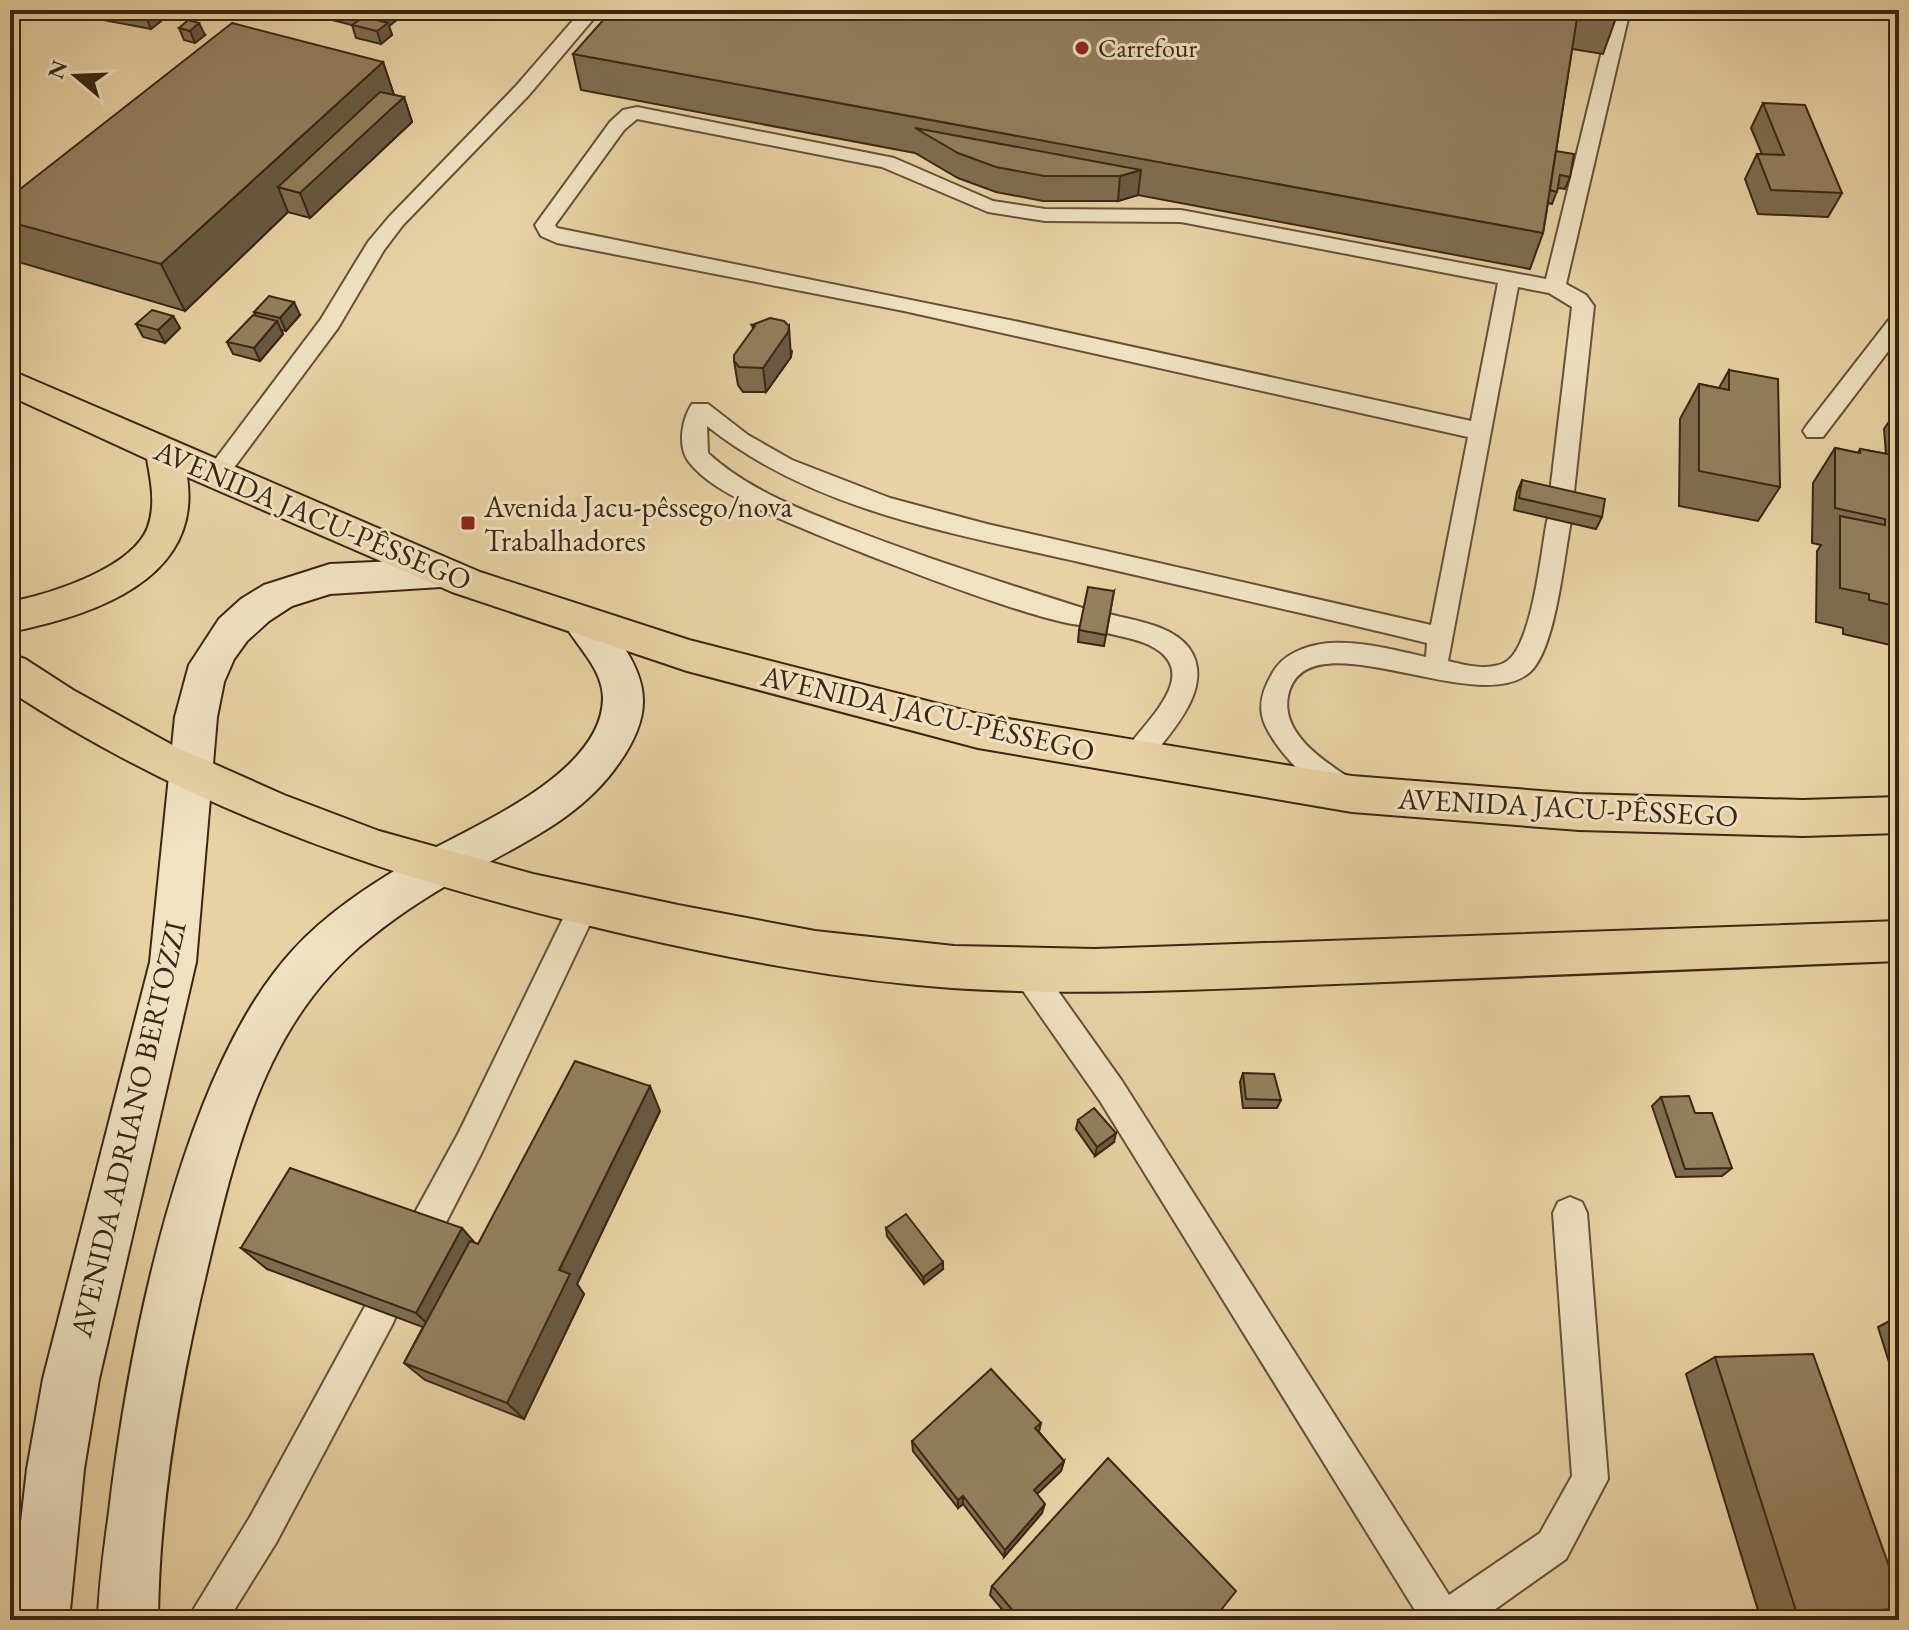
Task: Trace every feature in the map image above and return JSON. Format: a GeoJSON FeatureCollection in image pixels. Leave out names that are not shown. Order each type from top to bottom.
{"type":"FeatureCollection","features":[{"type":"Feature","properties":{"kind":"highway","name":"AVENIDA JACU-PÊSSEGO"},"geometry":{"type":"LineString","coordinates":[[10,382],[441,573],[584,623],[870,705],[978,731],[1352,794],[1579,812],[1803,818],[1899,815]]}},
{"type":"Feature","properties":{"kind":"highway"},"geometry":{"type":"LineString","coordinates":[[10,617],[39,613],[100,588],[121,577],[150,551],[164,533],[171,508],[165,452]]}},
{"type":"Feature","properties":{"kind":"highway"},"geometry":{"type":"LineString","coordinates":[[10,670],[83,715],[193,775],[369,846],[438,869],[584,905],[765,943],[859,956],[1025,969],[1293,964],[1899,941]]}},
{"type":"Feature","properties":{"kind":"main road","name":"AVENIDA ADRIANO BERTOZZI"},"geometry":{"type":"LineString","coordinates":[[39,1620],[54,1481],[71,1381],[173,959],[193,775],[194,711],[202,683],[217,651],[248,616],[264,603],[303,583],[350,574],[441,573]]}},
{"type":"Feature","properties":{"kind":"main road"},"geometry":{"type":"LineString","coordinates":[[128,1620],[143,1458],[161,1352],[211,1151],[235,1089],[296,982],[343,932],[438,869],[561,800],[581,782],[621,721],[625,700],[611,661],[584,623]]}},
{"type":"Feature","properties":{"kind":"lane"},"geometry":{"type":"LineString","coordinates":[[216,475],[330,323],[375,247],[396,221],[522,91],[592,10]]}},
{"type":"Feature","properties":{"kind":"lane"},"geometry":{"type":"LineString","coordinates":[[1555,287],[1621,10]]}},
{"type":"Feature","properties":{"kind":"lane"},"geometry":{"type":"LineString","coordinates":[[1352,794],[1302,757],[1285,738],[1275,720],[1274,692],[1287,671],[1307,658],[1334,653],[1481,677],[1500,675],[1521,665],[1529,656],[1560,511],[1583,316],[1583,306],[1578,300],[1555,287],[1181,216],[1045,215],[988,206],[887,162],[637,113],[623,119],[617,126],[545,225],[548,232],[557,237],[698,262],[950,314],[1478,431]]}},
{"type":"Feature","properties":{"kind":"lane"},"geometry":{"type":"LineString","coordinates":[[1434,671],[1509,278]]}},
{"type":"Feature","properties":{"kind":"lane"},"geometry":{"type":"LineString","coordinates":[[1815,431],[1899,322]]}},
{"type":"Feature","properties":{"kind":"lane"},"geometry":{"type":"LineString","coordinates":[[1134,759],[1176,706],[1187,669],[1182,657],[1162,640],[1031,604],[839,534],[739,490],[715,475],[698,457],[696,422],[700,409],[733,437],[769,459],[844,491],[899,508],[1441,637]]}},
{"type":"Feature","properties":{"kind":"lane"},"geometry":{"type":"LineString","coordinates":[[424,1230],[470,1143],[584,905]]}},
{"type":"Feature","properties":{"kind":"lane"},"geometry":{"type":"LineString","coordinates":[[1025,969],[1111,1091],[1445,1620],[1553,1546],[1590,1479],[1570,1213]]}},
{"type":"Feature","properties":{"kind":"lane"},"geometry":{"type":"LineString","coordinates":[[206,1620],[263,1530],[381,1311]]}},
{"type":"Feature","properties":{"kind":"building"},"geometry":{"type":"Polygon","coordinates":[[[374,10],[390,10],[377,20],[388,23],[377,31],[352,25],[374,10]]]}},
{"type":"Feature","properties":{"kind":"building"},"geometry":{"type":"Polygon","coordinates":[[[612,10],[1617,10],[1616,18],[1578,12],[1543,233],[573,54],[612,10]]]}},
{"type":"Feature","properties":{"kind":"building"},"geometry":{"type":"Polygon","coordinates":[[[188,20],[199,23],[190,31],[179,28],[188,20]]]}},
{"type":"Feature","properties":{"kind":"building"},"geometry":{"type":"Polygon","coordinates":[[[232,23],[383,62],[161,264],[10,222],[10,197],[232,23]]]}},
{"type":"Feature","properties":{"kind":"building"},"geometry":{"type":"Polygon","coordinates":[[[380,92],[404,97],[300,193],[278,187],[380,92]]]}},
{"type":"Feature","properties":{"kind":"building"},"geometry":{"type":"Polygon","coordinates":[[[1763,103],[1805,105],[1842,193],[1771,190],[1757,154],[1784,155],[1763,103]]]}},
{"type":"Feature","properties":{"kind":"building"},"geometry":{"type":"Polygon","coordinates":[[[915,128],[1141,170],[1120,176],[1044,176],[996,167],[958,153],[915,128]]]}},
{"type":"Feature","properties":{"kind":"building"},"geometry":{"type":"Polygon","coordinates":[[[1556,151],[1574,154],[1570,177],[1560,175],[1557,192],[1550,190],[1556,151]]]}},
{"type":"Feature","properties":{"kind":"building"},"geometry":{"type":"Polygon","coordinates":[[[269,296],[294,302],[280,318],[254,312],[269,296]]]}},
{"type":"Feature","properties":{"kind":"building"},"geometry":{"type":"Polygon","coordinates":[[[152,310],[173,316],[158,330],[136,324],[152,310]]]}},
{"type":"Feature","properties":{"kind":"building"},"geometry":{"type":"Polygon","coordinates":[[[253,315],[277,321],[254,348],[227,342],[253,315]]]}},
{"type":"Feature","properties":{"kind":"building"},"geometry":{"type":"Polygon","coordinates":[[[770,318],[784,321],[789,326],[788,332],[763,368],[739,367],[734,355],[755,326],[752,325],[770,318]]]}},
{"type":"Feature","properties":{"kind":"building"},"geometry":{"type":"Polygon","coordinates":[[[1729,370],[1778,379],[1780,487],[1699,471],[1699,384],[1729,390],[1729,370]]]}},
{"type":"Feature","properties":{"kind":"building"},"geometry":{"type":"Polygon","coordinates":[[[1835,448],[1899,456],[1899,607],[1869,600],[1869,594],[1840,588],[1840,516],[1885,525],[1885,519],[1835,508],[1835,448]]]}},
{"type":"Feature","properties":{"kind":"building"},"geometry":{"type":"Polygon","coordinates":[[[1522,480],[1605,499],[1602,517],[1519,498],[1522,480]]]}},
{"type":"Feature","properties":{"kind":"building"},"geometry":{"type":"Polygon","coordinates":[[[1088,587],[1114,591],[1106,635],[1079,630],[1088,587]]]}},
{"type":"Feature","properties":{"kind":"building"},"geometry":{"type":"Polygon","coordinates":[[[575,1061],[650,1086],[559,1270],[570,1274],[507,1403],[404,1363],[470,1241],[478,1244],[575,1061]]]}},
{"type":"Feature","properties":{"kind":"building"},"geometry":{"type":"Polygon","coordinates":[[[1243,1073],[1274,1074],[1281,1100],[1246,1099],[1243,1073]]]}},
{"type":"Feature","properties":{"kind":"building"},"geometry":{"type":"Polygon","coordinates":[[[1689,1096],[1695,1113],[1712,1113],[1732,1168],[1685,1169],[1661,1097],[1689,1096]]]}},
{"type":"Feature","properties":{"kind":"building"},"geometry":{"type":"Polygon","coordinates":[[[1094,1108],[1116,1133],[1097,1147],[1078,1120],[1094,1108]]]}},
{"type":"Feature","properties":{"kind":"building"},"geometry":{"type":"Polygon","coordinates":[[[290,1168],[462,1228],[416,1313],[241,1248],[290,1168]]]}},
{"type":"Feature","properties":{"kind":"building"},"geometry":{"type":"Polygon","coordinates":[[[906,1214],[943,1262],[923,1277],[886,1228],[906,1214]]]}},
{"type":"Feature","properties":{"kind":"building"},"geometry":{"type":"Polygon","coordinates":[[[1813,1354],[1899,1594],[1899,1609],[1797,1614],[1715,1357],[1813,1354]]]}},
{"type":"Feature","properties":{"kind":"building"},"geometry":{"type":"Polygon","coordinates":[[[991,1369],[1041,1423],[1035,1428],[1064,1461],[1034,1490],[1045,1504],[1005,1550],[963,1496],[958,1500],[912,1441],[991,1369]]]}},
{"type":"Feature","properties":{"kind":"building"},"geometry":{"type":"Polygon","coordinates":[[[1108,1458],[1236,1591],[1213,1620],[1021,1620],[992,1586],[1108,1458]]]}},
{"type":"Feature","properties":{"kind":"building"},"geometry":{"type":"Polygon","coordinates":[[[1891,1611],[1895,1620],[1776,1618],[1891,1611]]]}},
{"type":"Feature","properties":{"kind":"place","name":"Carrefour"},"geometry":{"type":"Point","coordinates":[1082,48]}},
{"type":"Feature","properties":{"kind":"place","name":"Avenida Jacu-pêssego/nova Trabalhadores"},"geometry":{"type":"Point","coordinates":[468,523]}}]}
